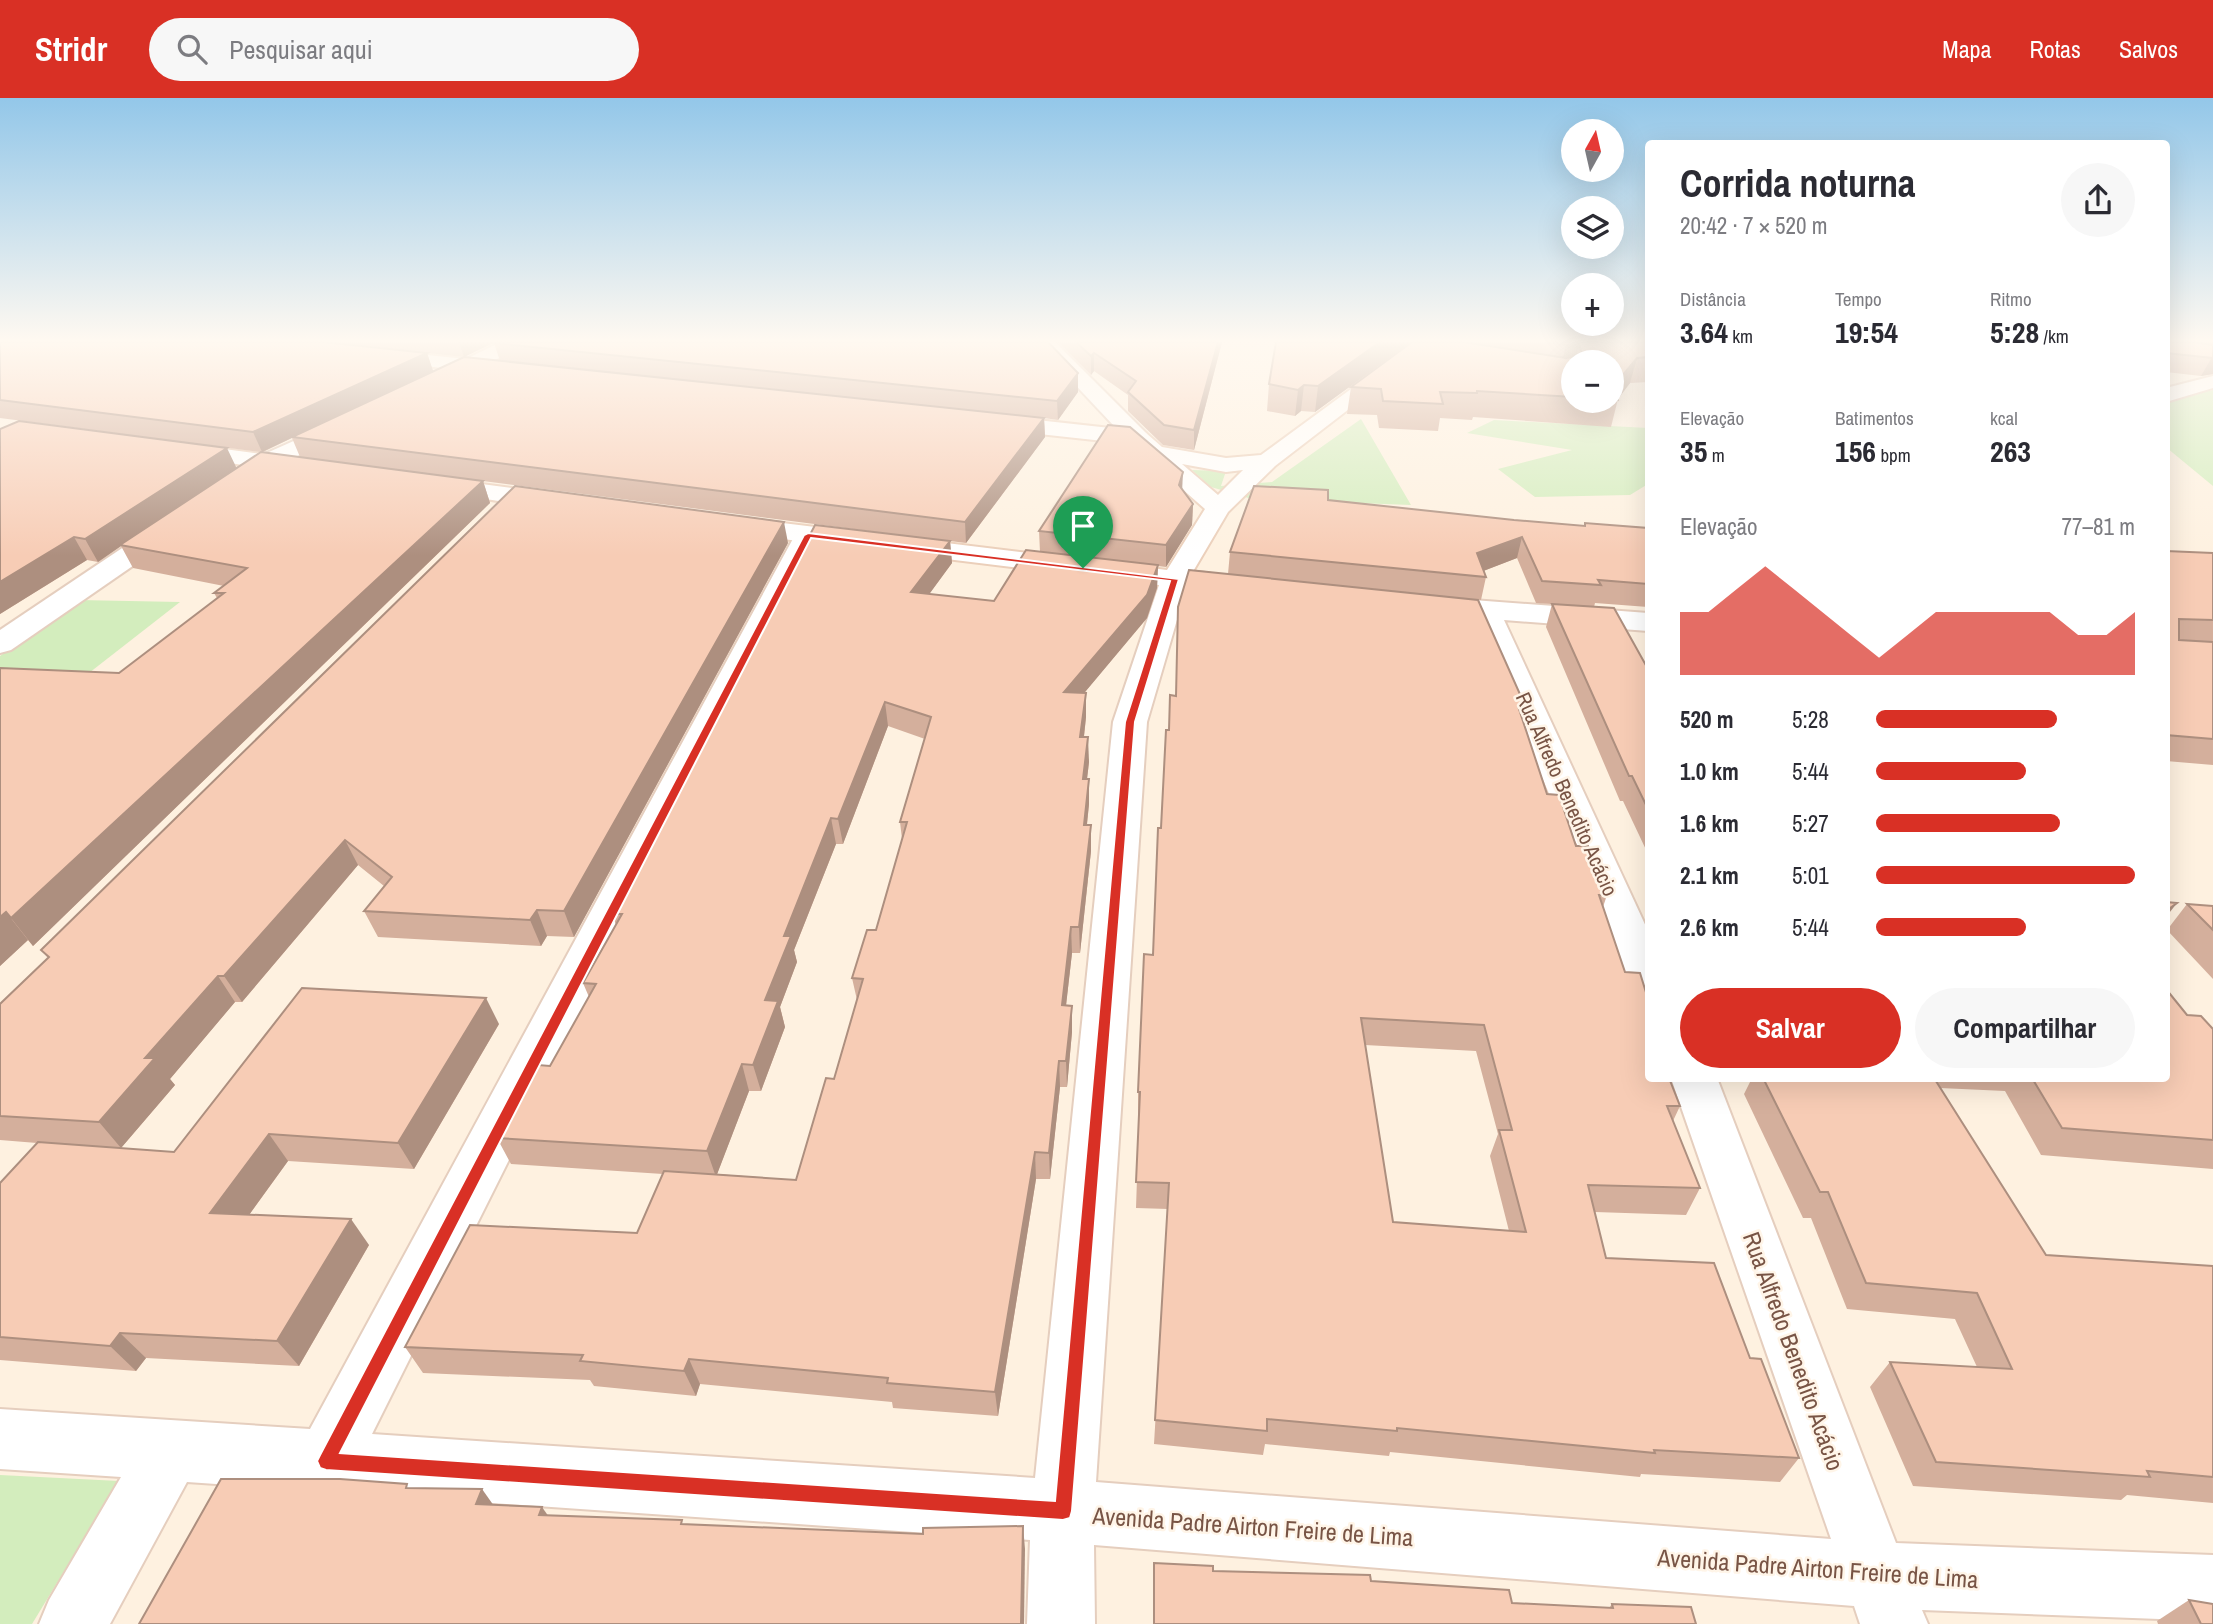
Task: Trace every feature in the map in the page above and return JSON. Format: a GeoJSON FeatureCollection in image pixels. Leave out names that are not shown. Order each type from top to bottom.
{"type":"FeatureCollection","features":[{"type":"Feature","properties":{"kind":"street"},"geometry":{"type":"LineString","coordinates":[[213,499],[268,461],[368,413]]}},
{"type":"Feature","properties":{"kind":"street"},"geometry":{"type":"LineString","coordinates":[[1115,413],[1219,508]]}},
{"type":"Feature","properties":{"kind":"street"},"geometry":{"type":"LineString","coordinates":[[1061,1624],[1063,1511],[1130,722],[1175,579],[1219,508],[1267,461],[1331,413]]}},
{"type":"Feature","properties":{"kind":"street"},"geometry":{"type":"LineString","coordinates":[[974,420],[1147,445],[1226,465],[1267,461]]}},
{"type":"Feature","properties":{"kind":"street"},"geometry":{"type":"LineString","coordinates":[[149,446],[323,469]]}},
{"type":"Feature","properties":{"kind":"street"},"geometry":{"type":"LineString","coordinates":[[418,483],[581,506]]}},
{"type":"Feature","properties":{"kind":"street"},"geometry":{"type":"LineString","coordinates":[[484,526],[514,497]]}},
{"type":"Feature","properties":{"kind":"street"},"geometry":{"type":"LineString","coordinates":[[0,644],[190,514]]}},
{"type":"Feature","properties":{"kind":"street"},"geometry":{"type":"LineString","coordinates":[[715,523],[1242,586]]}},
{"type":"Feature","properties":{"kind":"street"},"geometry":{"type":"LineString","coordinates":[[326,1461],[808,535]]}},
{"type":"Feature","properties":{"kind":"street"},"geometry":{"type":"LineString","coordinates":[[1405,603],[1486,612],[1645,622]]}},
{"type":"Feature","properties":{"kind":"street","name":"Rua Alfredo Benedito Acácio"},"geometry":{"type":"LineString","coordinates":[[1486,612],[1645,969]]}},
{"type":"Feature","properties":{"kind":"street","name":"Rua Alfredo Benedito Acácio"},"geometry":{"type":"LineString","coordinates":[[1695,1082],[1884,1600]]}},
{"type":"Feature","properties":{"kind":"street","name":"Avenida Padre Airton Freire de Lima"},"geometry":{"type":"LineString","coordinates":[[0,1439],[1063,1511],[1884,1600],[2213,1588]]}},
{"type":"Feature","properties":{"kind":"street"},"geometry":{"type":"LineString","coordinates":[[73,1624],[171,1451]]}},
{"type":"Feature","properties":{"kind":"green space"},"geometry":{"type":"Polygon","coordinates":[[[2170,413],[2213,413],[2213,486],[2170,450],[2170,413]]]}},
{"type":"Feature","properties":{"kind":"green space"},"geometry":{"type":"Polygon","coordinates":[[[1361,419],[1411,505],[1252,499],[1211,487],[1192,470],[1226,471],[1221,486],[1272,482],[1361,419]]]}},
{"type":"Feature","properties":{"kind":"green space"},"geometry":{"type":"Polygon","coordinates":[[[1494,420],[1645,428],[1645,486],[1630,495],[1535,497],[1498,469],[1572,450],[1467,433],[1494,420]]]}},
{"type":"Feature","properties":{"kind":"green space"},"geometry":{"type":"Polygon","coordinates":[[[78,600],[180,602],[71,687],[0,686],[0,656],[78,600]]]}},
{"type":"Feature","properties":{"kind":"green space"},"geometry":{"type":"Polygon","coordinates":[[[0,1475],[119,1481],[32,1624],[0,1624],[0,1475]]]}},
{"type":"Feature","properties":{"kind":"building"},"geometry":{"type":"Polygon","coordinates":[[[104,413],[294,413],[253,432],[104,413]]]}},
{"type":"Feature","properties":{"kind":"building"},"geometry":{"type":"Polygon","coordinates":[[[343,413],[998,413],[1044,418],[965,522],[292,437],[343,413]]]}},
{"type":"Feature","properties":{"kind":"building"},"geometry":{"type":"Polygon","coordinates":[[[1151,413],[1199,413],[1194,430],[1164,425],[1151,413]]]}},
{"type":"Feature","properties":{"kind":"building"},"geometry":{"type":"Polygon","coordinates":[[[19,421],[227,448],[85,539],[74,537],[0,582],[0,429],[19,421]]]}},
{"type":"Feature","properties":{"kind":"building"},"geometry":{"type":"Polygon","coordinates":[[[1108,425],[1130,427],[1183,472],[1179,485],[1193,504],[1166,545],[1039,531],[1108,425]]]}},
{"type":"Feature","properties":{"kind":"building"},"geometry":{"type":"Polygon","coordinates":[[[261,452],[483,481],[11,918],[6,912],[0,917],[0,668],[119,673],[224,593],[214,593],[247,568],[120,545],[261,452]]]}},
{"type":"Feature","properties":{"kind":"building"},"geometry":{"type":"Polygon","coordinates":[[[515,486],[784,522],[564,911],[537,910],[530,920],[364,911],[392,877],[345,840],[224,976],[218,976],[145,1058],[155,1058],[99,1122],[0,1116],[0,1004],[49,957],[41,950],[515,486]]]}},
{"type":"Feature","properties":{"kind":"building"},"geometry":{"type":"Polygon","coordinates":[[[1254,486],[1328,490],[1328,500],[1514,520],[1645,528],[1645,584],[1598,580],[1601,585],[1542,581],[1522,537],[1477,553],[1486,577],[1230,552],[1254,486]]]}},
{"type":"Feature","properties":{"kind":"building"},"geometry":{"type":"Polygon","coordinates":[[[815,525],[950,541],[911,592],[994,601],[1026,550],[1158,565],[1147,595],[1064,692],[1086,693],[1080,737],[1088,737],[1083,779],[1089,779],[1084,825],[1091,825],[1079,927],[1071,927],[1062,1005],[1072,1006],[1066,1061],[1059,1061],[1049,1153],[1035,1152],[995,1392],[887,1383],[888,1378],[689,1359],[684,1371],[580,1361],[583,1355],[405,1347],[470,1225],[637,1233],[664,1171],[796,1180],[826,1078],[834,1079],[863,979],[852,978],[867,930],[876,930],[907,822],[900,822],[931,717],[885,702],[838,819],[831,818],[784,936],[791,936],[765,1000],[778,1001],[753,1065],[742,1064],[707,1151],[497,1138],[538,1065],[550,1066],[596,984],[583,983],[622,914],[612,914],[815,525]]]}},
{"type":"Feature","properties":{"kind":"building"},"geometry":{"type":"Polygon","coordinates":[[[2170,551],[2213,553],[2213,620],[2179,619],[2179,640],[2213,642],[2213,739],[2170,735],[2170,551]]]}},
{"type":"Feature","properties":{"kind":"building"},"geometry":{"type":"Polygon","coordinates":[[[1189,570],[1478,600],[1527,710],[1519,709],[1547,794],[1559,795],[1576,846],[1588,846],[1607,895],[1599,895],[1625,972],[1640,973],[1645,989],[1645,1082],[1671,1082],[1680,1106],[1667,1106],[1700,1188],[1588,1185],[1606,1258],[1714,1263],[1750,1358],[1761,1359],[1799,1458],[1654,1450],[1655,1453],[1397,1428],[1397,1431],[1267,1419],[1267,1431],[1155,1420],[1169,1183],[1136,1182],[1138,1092],[1144,954],[1153,955],[1158,828],[1161,828],[1166,730],[1169,730],[1170,695],[1176,696],[1178,607],[1189,570]],[[1361,1018],[1393,1222],[1526,1232],[1499,1130],[1512,1130],[1484,1025],[1361,1018]]]}},
{"type":"Feature","properties":{"kind":"building"},"geometry":{"type":"Polygon","coordinates":[[[1552,604],[1614,608],[1645,664],[1645,803],[1632,776],[1629,776],[1552,604]]]}},
{"type":"Feature","properties":{"kind":"building"},"geometry":{"type":"Polygon","coordinates":[[[2187,904],[2213,906],[2213,930],[2187,904]]]}},
{"type":"Feature","properties":{"kind":"building"},"geometry":{"type":"Polygon","coordinates":[[[302,988],[486,998],[398,1143],[269,1134],[210,1213],[351,1219],[277,1341],[120,1333],[110,1346],[0,1337],[0,1183],[38,1142],[174,1152],[302,988]]]}},
{"type":"Feature","properties":{"kind":"building"},"geometry":{"type":"Polygon","coordinates":[[[2170,994],[2187,1015],[2201,1016],[2213,1029],[2213,1140],[2062,1128],[2034,1082],[2170,1082],[2170,994]]]}},
{"type":"Feature","properties":{"kind":"building"},"geometry":{"type":"Polygon","coordinates":[[[1765,1082],[1937,1082],[2046,1255],[2213,1266],[2213,1477],[2147,1471],[2150,1477],[1936,1462],[1890,1362],[2012,1369],[1977,1293],[1866,1283],[1828,1192],[1820,1192],[1765,1082]]]}},
{"type":"Feature","properties":{"kind":"building"},"geometry":{"type":"Polygon","coordinates":[[[221,1479],[340,1479],[407,1484],[406,1488],[482,1489],[476,1504],[542,1507],[539,1515],[682,1520],[681,1524],[923,1534],[923,1528],[1023,1526],[1021,1624],[139,1624],[221,1479]]]}},
{"type":"Feature","properties":{"kind":"building"},"geometry":{"type":"Polygon","coordinates":[[[1154,1563],[1213,1566],[1213,1571],[1370,1575],[1371,1581],[1509,1590],[1512,1603],[1613,1608],[1612,1604],[1691,1607],[1696,1624],[1154,1624],[1154,1563]]]}},
{"type":"Feature","properties":{"kind":"building"},"geometry":{"type":"Polygon","coordinates":[[[2189,1600],[2213,1604],[2213,1624],[2201,1624],[2189,1600]]]}},
{"type":"Feature","properties":{"kind":"route"},"geometry":{"type":"LineString","coordinates":[[808,535],[1083,568],[1175,579],[1130,722],[1063,1511],[326,1461],[808,535]]}}]}
